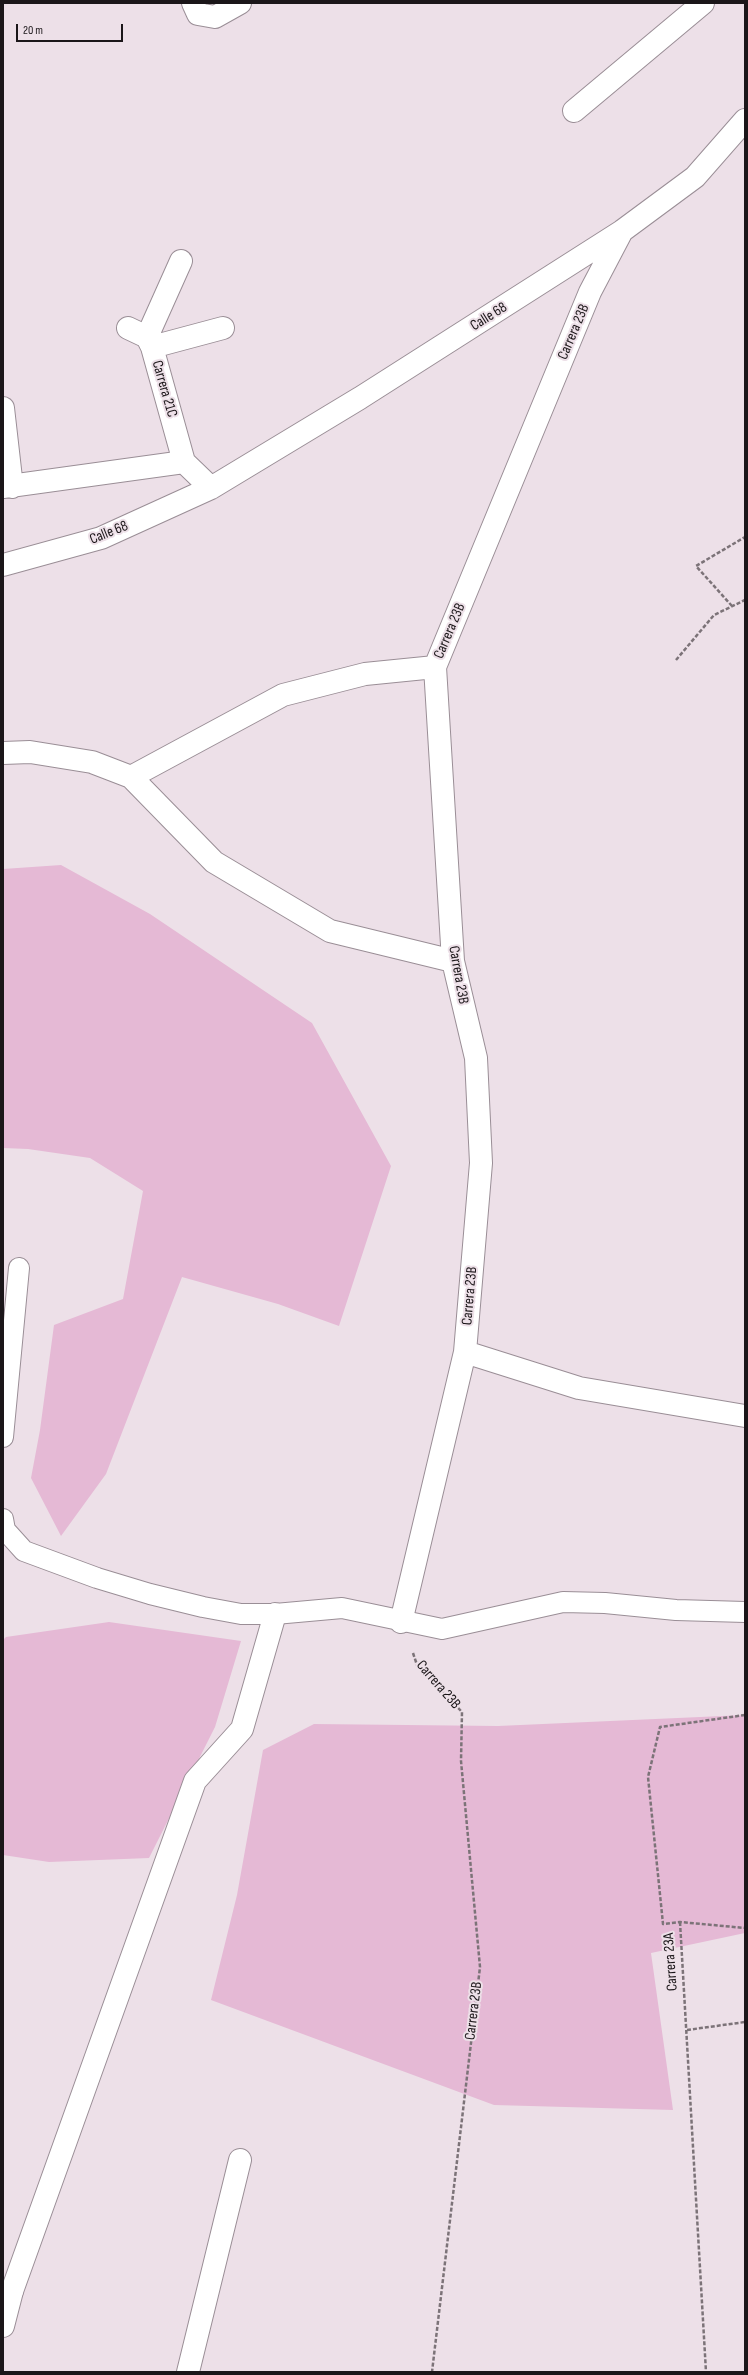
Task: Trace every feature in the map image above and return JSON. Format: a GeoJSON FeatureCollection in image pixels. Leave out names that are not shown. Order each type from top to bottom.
{"type":"FeatureCollection","features":[{"type":"Feature","properties":{"kind":"street"},"geometry":{"type":"LineString","coordinates":[[193,3],[198,14],[215,17],[240,3]]}},
{"type":"Feature","properties":{"kind":"street"},"geometry":{"type":"LineString","coordinates":[[574,111],[703,3]]}},
{"type":"Feature","properties":{"kind":"street","name":"Calle 68"},"geometry":{"type":"LineString","coordinates":[[3,565],[101,538],[211,488],[360,398],[622,231],[695,177],[745,120]]}},
{"type":"Feature","properties":{"kind":"street","name":"Carrera 23B"},"geometry":{"type":"LineString","coordinates":[[401,1622],[465,1352],[481,1163],[476,1058],[453,961],[435,667],[590,292],[622,231]]}},
{"type":"Feature","properties":{"kind":"street"},"geometry":{"type":"LineString","coordinates":[[142,337],[181,261]]}},
{"type":"Feature","properties":{"kind":"street"},"geometry":{"type":"LineString","coordinates":[[142,337],[223,328]]}},
{"type":"Feature","properties":{"kind":"street","name":"Carrera 21C"},"geometry":{"type":"LineString","coordinates":[[142,337],[184,462]]}},
{"type":"Feature","properties":{"kind":"street"},"geometry":{"type":"LineString","coordinates":[[3,408],[8,487],[184,462],[211,488]]}},
{"type":"Feature","properties":{"kind":"street"},"geometry":{"type":"LineString","coordinates":[[131,777],[284,695],[365,674],[435,667]]}},
{"type":"Feature","properties":{"kind":"street"},"geometry":{"type":"LineString","coordinates":[[3,753],[30,752],[92,762],[131,777],[214,862],[330,931],[453,961]]}},
{"type":"Feature","properties":{"kind":"street"},"geometry":{"type":"LineString","coordinates":[[465,1352],[579,1388],[745,1416]]}},
{"type":"Feature","properties":{"kind":"street"},"geometry":{"type":"LineString","coordinates":[[3,2326],[12,2290],[195,1781],[242,1729],[275,1614]]}},
{"type":"Feature","properties":{"kind":"street"},"geometry":{"type":"LineString","coordinates":[[188,2372],[240,2160]]}},
{"type":"Feature","properties":{"kind":"lane"},"geometry":{"type":"LineString","coordinates":[[3,1437],[19,1268]]}},
{"type":"Feature","properties":{"kind":"lane"},"geometry":{"type":"LineString","coordinates":[[3,1519],[5,1530],[24,1551],[96,1578],[204,1607],[241,1614],[275,1614],[342,1608],[401,1622],[442,1629],[563,1602],[605,1603],[676,1610],[745,1612]]}},
{"type":"Feature","properties":{"kind":"path"},"geometry":{"type":"LineString","coordinates":[[732,606],[696,566],[745,537]]}},
{"type":"Feature","properties":{"kind":"path"},"geometry":{"type":"LineString","coordinates":[[676,660],[714,615],[745,600]]}},
{"type":"Feature","properties":{"kind":"path","name":"Carrera 23B"},"geometry":{"type":"LineString","coordinates":[[401,1622],[417,1665],[462,1712],[461,1761],[480,1967],[432,2372]]}},
{"type":"Feature","properties":{"kind":"path","name":"Carrera 23A"},"geometry":{"type":"LineString","coordinates":[[706,2372],[680,1922],[663,1924],[648,1777],[660,1727],[745,1715]]}},
{"type":"Feature","properties":{"kind":"path"},"geometry":{"type":"LineString","coordinates":[[680,1922],[745,1928]]}},
{"type":"Feature","properties":{"kind":"path"},"geometry":{"type":"LineString","coordinates":[[687,2030],[745,2022]]}},
{"type":"Feature","properties":{"kind":"shaded area"},"geometry":{"type":"Polygon","coordinates":[[[61,865],[150,914],[312,1023],[391,1166],[339,1326],[278,1304],[182,1277],[106,1474],[61,1536],[31,1478],[40,1430],[54,1325],[123,1299],[143,1191],[90,1158],[28,1149],[3,1148],[3,869],[61,865]]]}},
{"type":"Feature","properties":{"kind":"shaded area"},"geometry":{"type":"Polygon","coordinates":[[[109,1622],[241,1641],[215,1727],[149,1858],[49,1862],[3,1855],[3,1640],[6,1637],[109,1622]]]}},
{"type":"Feature","properties":{"kind":"shaded area"},"geometry":{"type":"Polygon","coordinates":[[[745,1715],[745,1933],[651,1953],[673,2110],[494,2105],[211,2000],[237,1895],[263,1750],[314,1724],[498,1726],[745,1715]]]}}]}
